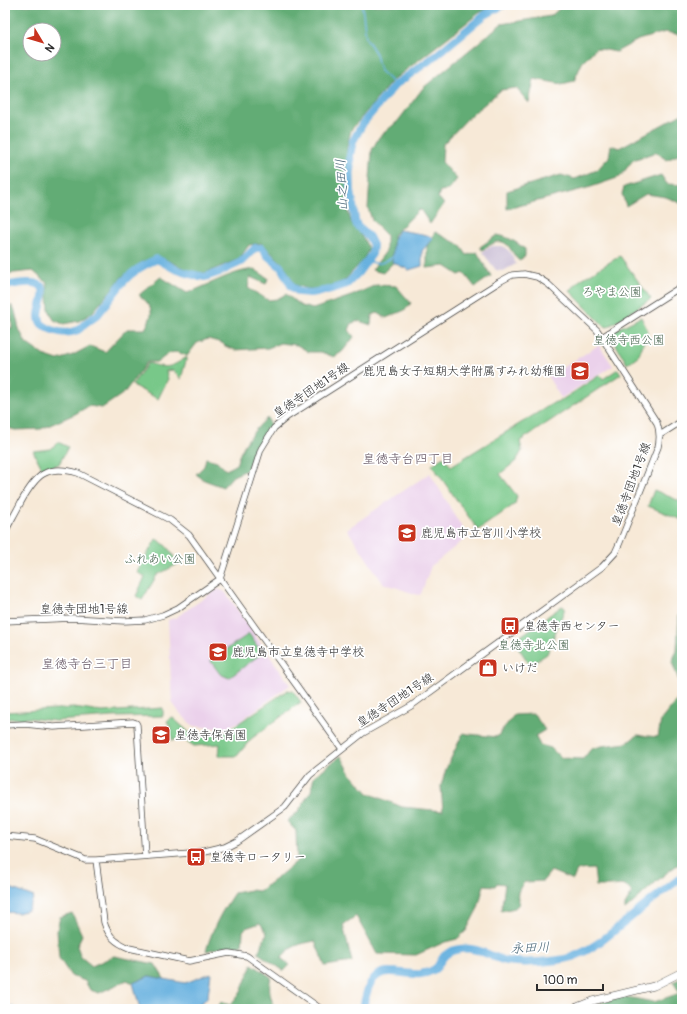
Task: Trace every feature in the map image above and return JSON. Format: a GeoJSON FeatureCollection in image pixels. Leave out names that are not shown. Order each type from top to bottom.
{"type":"FeatureCollection","features":[{"type":"Feature","properties":{"kind":"main road"},"geometry":{"type":"LineString","coordinates":[[572,1009],[592,1001],[654,986],[682,972]]}},
{"type":"Feature","properties":{"kind":"street","name":"皇徳寺団地1号線"},"geometry":{"type":"LineString","coordinates":[[5,621],[73,618],[124,621],[145,620],[163,615],[178,608],[220,579],[261,449],[274,428],[287,417],[498,282],[512,275],[524,274],[542,279],[591,322],[602,336],[657,423],[660,435],[656,452],[623,536],[615,553],[602,567],[411,706],[373,727],[342,749],[310,775],[285,807],[237,841],[225,847],[204,852],[86,860],[35,839],[5,836]]}},
{"type":"Feature","properties":{"kind":"street"},"geometry":{"type":"LineString","coordinates":[[602,336],[682,286]]}},
{"type":"Feature","properties":{"kind":"street"},"geometry":{"type":"LineString","coordinates":[[660,435],[682,421]]}},
{"type":"Feature","properties":{"kind":"street"},"geometry":{"type":"LineString","coordinates":[[5,532],[28,489],[35,480],[47,472],[65,469],[84,476],[170,520],[189,535],[342,749]]}},
{"type":"Feature","properties":{"kind":"street"},"geometry":{"type":"LineString","coordinates":[[5,725],[25,724],[54,727],[136,723],[145,856]]}},
{"type":"Feature","properties":{"kind":"street"},"geometry":{"type":"LineString","coordinates":[[96,860],[102,916],[107,931],[121,945],[183,961],[198,960],[229,953],[247,956],[321,1009]]}},
{"type":"Feature","properties":{"kind":"shaded area"},"geometry":{"type":"Polygon","coordinates":[[[492,246],[503,246],[510,252],[516,264],[503,271],[496,270],[482,252],[492,246]]]}},
{"type":"Feature","properties":{"kind":"shaded area","name":"鹿児島女子短期大学附属すみれ幼稚園"},"geometry":{"type":"Polygon","coordinates":[[[599,345],[613,366],[561,398],[548,377],[599,345]]]}},
{"type":"Feature","properties":{"kind":"shaded area","name":"鹿児島市立宮川小学校"},"geometry":{"type":"Polygon","coordinates":[[[430,473],[467,536],[431,566],[421,594],[418,595],[383,583],[347,529],[430,473]]]}},
{"type":"Feature","properties":{"kind":"shaded area","name":"鹿児島市立皇徳寺中学校"},"geometry":{"type":"Polygon","coordinates":[[[218,589],[225,592],[290,685],[240,721],[225,729],[193,726],[179,712],[172,702],[168,620],[175,618],[218,589]]]}},
{"type":"Feature","properties":{"kind":"green space"},"geometry":{"type":"Polygon","coordinates":[[[5,5],[494,5],[479,13],[392,81],[351,130],[347,146],[347,207],[351,222],[369,249],[363,260],[344,281],[323,289],[308,289],[295,285],[284,265],[261,243],[249,245],[239,259],[205,273],[190,271],[158,256],[142,262],[122,277],[92,313],[79,321],[63,324],[54,320],[49,310],[47,283],[33,271],[5,274],[5,5]]]}},
{"type":"Feature","properties":{"kind":"green space"},"geometry":{"type":"Polygon","coordinates":[[[559,5],[682,5],[682,35],[665,32],[638,40],[616,52],[596,48],[582,63],[574,81],[562,84],[534,79],[529,103],[516,88],[501,90],[468,118],[443,144],[442,162],[457,179],[448,190],[440,191],[438,197],[444,204],[430,224],[420,209],[393,235],[394,262],[383,273],[372,270],[386,251],[386,235],[372,220],[368,208],[372,150],[379,137],[398,121],[423,88],[501,24],[551,16],[560,8],[559,5]]]}},
{"type":"Feature","properties":{"kind":"green space"},"geometry":{"type":"Polygon","coordinates":[[[682,114],[682,153],[667,160],[656,152],[633,160],[620,177],[591,187],[507,209],[507,191],[561,175],[575,179],[597,170],[609,157],[611,145],[619,148],[682,114]]]}},
{"type":"Feature","properties":{"kind":"green space"},"geometry":{"type":"Polygon","coordinates":[[[661,175],[667,184],[682,185],[682,204],[666,197],[646,194],[626,206],[622,194],[624,187],[661,175]]]}},
{"type":"Feature","properties":{"kind":"green space"},"geometry":{"type":"Polygon","coordinates":[[[435,232],[460,245],[467,255],[477,252],[491,276],[475,287],[464,273],[459,275],[445,266],[427,268],[427,246],[435,232]]]}},
{"type":"Feature","properties":{"kind":"green space"},"geometry":{"type":"Polygon","coordinates":[[[497,235],[509,238],[522,246],[525,249],[525,256],[520,261],[505,243],[501,242],[491,244],[482,250],[480,247],[497,235]]]}},
{"type":"Feature","properties":{"kind":"green space","name":"ろやま公園"},"geometry":{"type":"Polygon","coordinates":[[[620,256],[651,299],[608,327],[604,326],[570,291],[580,280],[620,256]]]}},
{"type":"Feature","properties":{"kind":"green space"},"geometry":{"type":"Polygon","coordinates":[[[254,269],[268,278],[266,284],[250,277],[248,288],[268,300],[277,299],[286,294],[301,306],[313,309],[351,296],[376,285],[396,286],[411,303],[405,310],[386,318],[378,313],[372,315],[371,325],[359,321],[352,323],[349,330],[354,337],[342,352],[334,357],[321,352],[309,352],[297,345],[280,343],[268,348],[235,350],[225,346],[222,343],[208,339],[197,343],[187,356],[175,352],[169,354],[158,362],[147,362],[124,393],[102,408],[89,406],[41,429],[15,430],[8,428],[5,425],[5,328],[12,328],[11,305],[15,311],[19,329],[26,343],[43,355],[58,360],[73,355],[90,346],[105,352],[127,329],[145,329],[150,319],[151,310],[148,303],[139,295],[161,277],[187,293],[236,273],[254,269]]]}},
{"type":"Feature","properties":{"kind":"green space","name":"皇徳寺西公園"},"geometry":{"type":"Polygon","coordinates":[[[641,317],[648,331],[639,355],[627,364],[611,336],[613,331],[641,317]]]}},
{"type":"Feature","properties":{"kind":"green space"},"geometry":{"type":"Polygon","coordinates":[[[187,357],[181,379],[173,370],[166,371],[168,379],[158,399],[132,385],[148,363],[164,367],[172,365],[187,357]]]}},
{"type":"Feature","properties":{"kind":"green space"},"geometry":{"type":"Polygon","coordinates":[[[618,369],[621,374],[520,441],[522,451],[516,461],[500,474],[517,496],[515,504],[478,530],[432,465],[443,457],[451,466],[555,402],[557,403],[600,375],[603,379],[618,369]]]}},
{"type":"Feature","properties":{"kind":"green space"},"geometry":{"type":"Polygon","coordinates":[[[267,418],[271,425],[257,447],[247,470],[233,476],[223,487],[204,480],[196,474],[204,466],[206,458],[217,461],[226,470],[236,465],[241,451],[248,439],[267,418]]]}},
{"type":"Feature","properties":{"kind":"green space"},"geometry":{"type":"Polygon","coordinates":[[[58,442],[68,447],[59,464],[43,470],[33,451],[51,449],[58,442]]]}},
{"type":"Feature","properties":{"kind":"green space"},"geometry":{"type":"Polygon","coordinates":[[[654,490],[682,502],[682,520],[648,506],[654,490]]]}},
{"type":"Feature","properties":{"kind":"green space","name":"ふれあい公園"},"geometry":{"type":"Polygon","coordinates":[[[156,539],[167,547],[178,564],[157,575],[142,600],[136,596],[145,577],[137,572],[156,539]]]}},
{"type":"Feature","properties":{"kind":"green space","name":"皇徳寺北公園"},"geometry":{"type":"Polygon","coordinates":[[[562,606],[565,608],[547,654],[530,665],[514,641],[562,606]]]}},
{"type":"Feature","properties":{"kind":"green space"},"geometry":{"type":"Polygon","coordinates":[[[682,611],[682,689],[672,662],[677,650],[679,614],[682,611]]]}},
{"type":"Feature","properties":{"kind":"green space"},"geometry":{"type":"Polygon","coordinates":[[[249,634],[262,653],[229,678],[220,674],[210,660],[249,634]]]}},
{"type":"Feature","properties":{"kind":"green space"},"geometry":{"type":"Polygon","coordinates":[[[288,690],[293,691],[301,702],[251,739],[237,756],[219,756],[220,744],[194,746],[183,739],[172,740],[171,729],[167,721],[172,717],[192,735],[224,733],[288,690]]]}},
{"type":"Feature","properties":{"kind":"green space"},"geometry":{"type":"Polygon","coordinates":[[[682,695],[682,862],[674,867],[625,910],[625,905],[632,893],[627,887],[622,885],[596,886],[594,869],[577,870],[573,880],[551,871],[543,881],[525,882],[518,892],[519,904],[515,908],[501,911],[505,884],[497,883],[495,886],[484,885],[478,908],[466,931],[457,939],[445,942],[416,955],[377,954],[356,916],[343,925],[352,962],[325,966],[315,941],[296,946],[288,950],[281,958],[290,965],[284,971],[258,953],[267,933],[260,923],[246,928],[243,931],[242,946],[222,947],[206,951],[217,921],[234,893],[250,890],[259,891],[297,861],[296,831],[287,821],[298,812],[311,791],[314,776],[341,756],[351,774],[368,793],[402,807],[443,811],[441,786],[446,769],[463,733],[497,737],[514,715],[534,714],[545,730],[535,736],[540,745],[551,748],[561,758],[583,759],[591,749],[627,743],[637,735],[658,737],[661,720],[682,695]]]}},
{"type":"Feature","properties":{"kind":"green space"},"geometry":{"type":"Polygon","coordinates":[[[74,708],[102,712],[163,708],[163,716],[113,717],[55,721],[29,718],[5,719],[5,712],[74,708]]]}},
{"type":"Feature","properties":{"kind":"green space"},"geometry":{"type":"Polygon","coordinates":[[[72,913],[82,935],[77,946],[81,957],[92,966],[114,956],[155,964],[165,980],[149,976],[133,983],[127,980],[99,993],[90,990],[85,981],[71,976],[59,958],[57,930],[60,917],[72,913]]]}},
{"type":"Feature","properties":{"kind":"green space"},"geometry":{"type":"Polygon","coordinates":[[[252,964],[271,977],[270,994],[276,1009],[217,1009],[221,1002],[230,1005],[241,992],[252,964]]]}},
{"type":"Feature","properties":{"kind":"green space"},"geometry":{"type":"Polygon","coordinates":[[[682,978],[682,1009],[583,1009],[621,996],[654,1002],[680,993],[673,982],[682,978]]]}},
{"type":"Feature","properties":{"kind":"water"},"geometry":{"type":"Polygon","coordinates":[[[399,230],[427,235],[433,238],[422,251],[422,266],[409,270],[392,262],[394,236],[399,230]]]}},
{"type":"Feature","properties":{"kind":"water"},"geometry":{"type":"Polygon","coordinates":[[[10,888],[34,897],[28,910],[18,913],[5,912],[5,890],[10,888]]]}},
{"type":"Feature","properties":{"kind":"water"},"geometry":{"type":"Polygon","coordinates":[[[211,973],[208,996],[203,1002],[192,1009],[140,1009],[133,983],[149,976],[185,983],[211,973]]]}},
{"type":"Feature","properties":{"kind":"waterway"},"geometry":{"type":"LineString","coordinates":[[362,5],[366,38],[376,54],[380,71],[395,85]]}},
{"type":"Feature","properties":{"kind":"waterway","name":"山之田川"},"geometry":{"type":"LineString","coordinates":[[5,286],[26,283],[38,284],[43,288],[44,295],[39,319],[43,325],[55,331],[73,332],[95,317],[131,274],[157,259],[175,269],[205,277],[241,262],[255,248],[262,248],[268,256],[281,267],[292,287],[299,292],[310,293],[324,291],[347,284],[358,273],[372,254],[373,245],[369,237],[357,226],[351,190],[350,155],[353,141],[363,123],[395,85],[434,57],[485,15],[503,5]]}},
{"type":"Feature","properties":{"kind":"waterway"},"geometry":{"type":"LineString","coordinates":[[367,260],[374,263],[380,263],[393,257]]}},
{"type":"Feature","properties":{"kind":"waterway","name":"永田川"},"geometry":{"type":"LineString","coordinates":[[363,1009],[370,984],[378,975],[390,972],[421,974],[432,971],[438,966],[445,955],[458,949],[472,949],[506,961],[522,962],[557,960],[580,954],[603,940],[682,877]]}},
{"type":"Feature","properties":{"kind":"waterway"},"geometry":{"type":"LineString","coordinates":[[7,1009],[13,1006]]}},
{"type":"Feature","properties":{"kind":"place","name":"鹿児島女子短期大学附属すみれ幼稚園"},"geometry":{"type":"Point","coordinates":[580,371]}},
{"type":"Feature","properties":{"kind":"place","name":"鹿児島市立宮川小学校"},"geometry":{"type":"Point","coordinates":[407,533]}},
{"type":"Feature","properties":{"kind":"place","name":"皇徳寺西センター"},"geometry":{"type":"Point","coordinates":[510,626]}},
{"type":"Feature","properties":{"kind":"place","name":"鹿児島市立皇徳寺中学校"},"geometry":{"type":"Point","coordinates":[218,652]}},
{"type":"Feature","properties":{"kind":"place","name":"いけだ"},"geometry":{"type":"Point","coordinates":[488,668]}},
{"type":"Feature","properties":{"kind":"place","name":"皇徳寺保育園"},"geometry":{"type":"Point","coordinates":[161,735]}},
{"type":"Feature","properties":{"kind":"place","name":"皇徳寺ロータリー"},"geometry":{"type":"Point","coordinates":[196,857]}},
{"type":"Feature","properties":{"kind":"district","name":"皇徳寺台四丁目"},"geometry":{"type":"Point","coordinates":[408,458]}},
{"type":"Feature","properties":{"kind":"district","name":"皇徳寺台三丁目"},"geometry":{"type":"Point","coordinates":[87,663]}}]}
